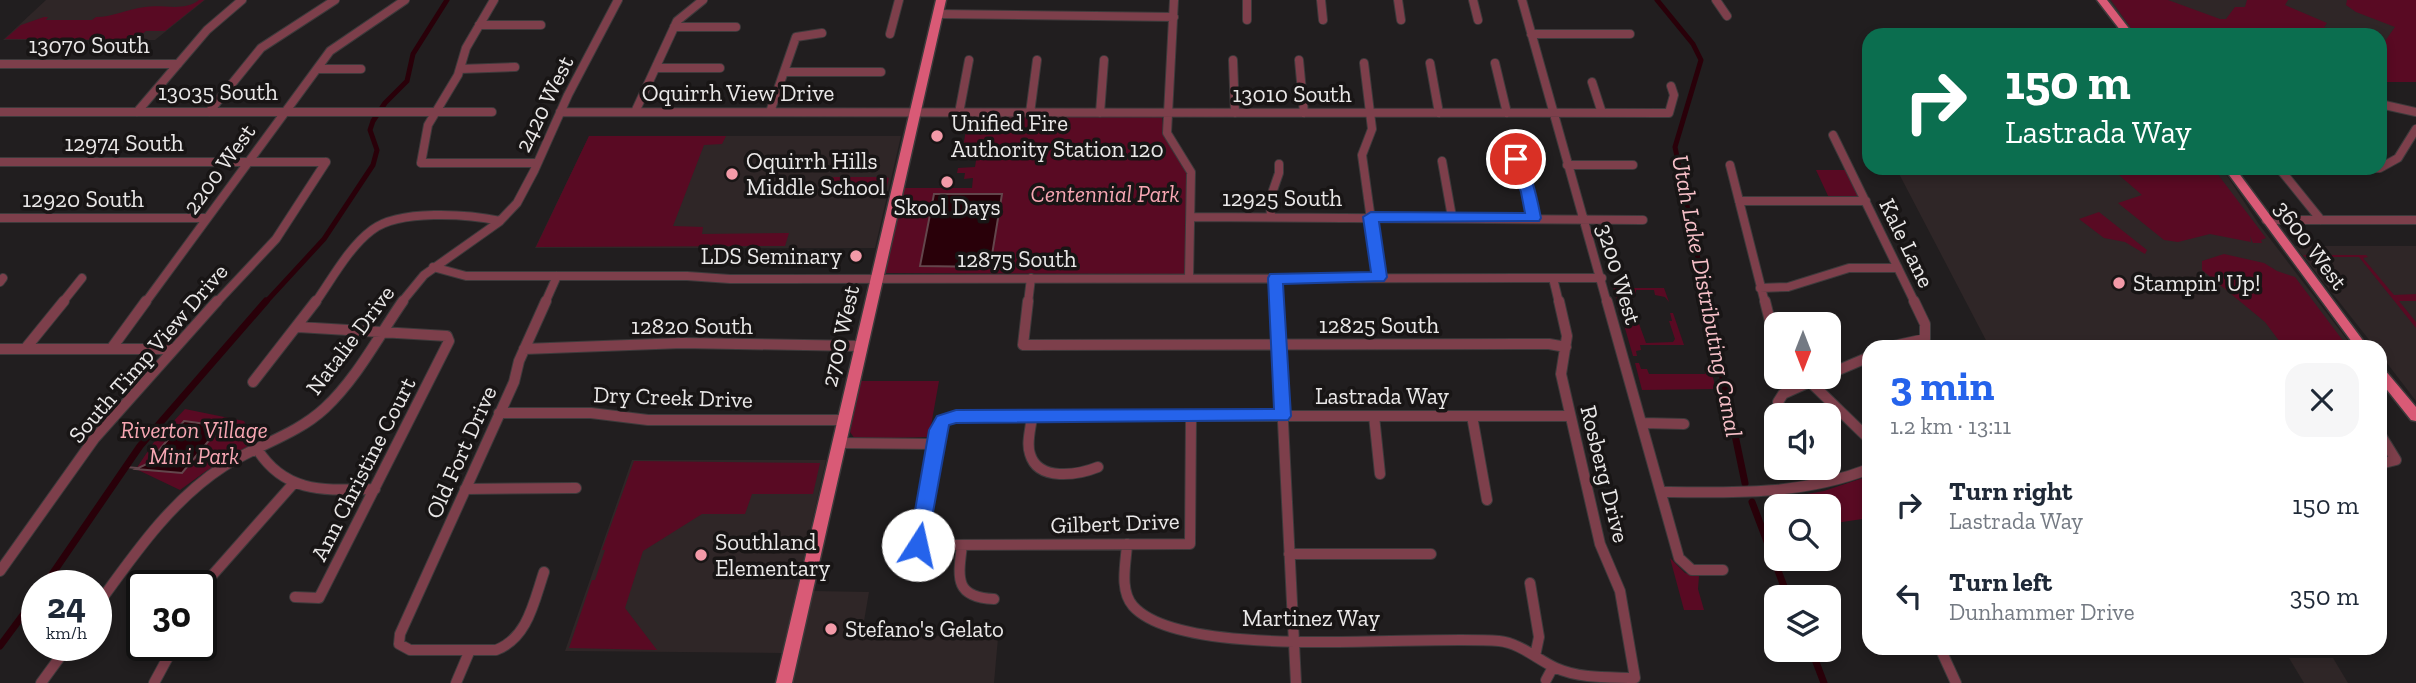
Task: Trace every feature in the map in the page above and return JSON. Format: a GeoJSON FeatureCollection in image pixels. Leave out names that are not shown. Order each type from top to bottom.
{"type":"FeatureCollection","features":[{"type":"Feature","properties":{"kind":"main road","name":"2700 West"},"geometry":{"type":"LineString","coordinates":[[784,683],[941,0]]}},
{"type":"Feature","properties":{"kind":"main road"},"geometry":{"type":"LineString","coordinates":[[2102,0],[2124,28]]}},
{"type":"Feature","properties":{"kind":"main road","name":"3600 West"},"geometry":{"type":"LineString","coordinates":[[2234,175],[2356,340]]}},
{"type":"Feature","properties":{"kind":"main road"},"geometry":{"type":"LineString","coordinates":[[2387,381],[2416,416]]}},
{"type":"Feature","properties":{"kind":"street"},"geometry":{"type":"LineString","coordinates":[[137,112],[207,30],[242,0]]}},
{"type":"Feature","properties":{"kind":"street"},"geometry":{"type":"LineString","coordinates":[[209,111],[261,48],[335,0]]}},
{"type":"Feature","properties":{"kind":"street","name":"2200 West"},"geometry":{"type":"LineString","coordinates":[[111,349],[317,69],[339,43],[405,0]]}},
{"type":"Feature","properties":{"kind":"street"},"geometry":{"type":"LineString","coordinates":[[494,0],[463,53],[460,69],[427,128],[421,163],[537,163]]}},
{"type":"Feature","properties":{"kind":"street","name":"2420 West"},"geometry":{"type":"LineString","coordinates":[[500,221],[516,203],[618,0]]}},
{"type":"Feature","properties":{"kind":"street"},"geometry":{"type":"LineString","coordinates":[[635,112],[674,27],[684,13],[703,0]]}},
{"type":"Feature","properties":{"kind":"street"},"geometry":{"type":"LineString","coordinates":[[890,34],[899,0]]}},
{"type":"Feature","properties":{"kind":"street"},"geometry":{"type":"LineString","coordinates":[[1174,0],[1167,133],[1189,164],[1189,278]]}},
{"type":"Feature","properties":{"kind":"street"},"geometry":{"type":"LineString","coordinates":[[1247,0],[1247,20]]}},
{"type":"Feature","properties":{"kind":"street"},"geometry":{"type":"LineString","coordinates":[[1321,0],[1323,20]]}},
{"type":"Feature","properties":{"kind":"street"},"geometry":{"type":"LineString","coordinates":[[1398,0],[1401,20]]}},
{"type":"Feature","properties":{"kind":"street"},"geometry":{"type":"LineString","coordinates":[[1474,0],[1478,20]]}},
{"type":"Feature","properties":{"kind":"street","name":"3200 West"},"geometry":{"type":"LineString","coordinates":[[1522,0],[1679,558],[1692,570],[1723,570]]}},
{"type":"Feature","properties":{"kind":"street"},"geometry":{"type":"LineString","coordinates":[[1716,0],[1727,16]]}},
{"type":"Feature","properties":{"kind":"street"},"geometry":{"type":"LineString","coordinates":[[938,14],[1174,17]]}},
{"type":"Feature","properties":{"kind":"street"},"geometry":{"type":"LineString","coordinates":[[370,24],[381,30]]}},
{"type":"Feature","properties":{"kind":"street"},"geometry":{"type":"LineString","coordinates":[[479,25],[541,25]]}},
{"type":"Feature","properties":{"kind":"street"},"geometry":{"type":"LineString","coordinates":[[674,27],[736,27]]}},
{"type":"Feature","properties":{"kind":"street"},"geometry":{"type":"LineString","coordinates":[[770,112],[795,39],[803,33],[822,33]]}},
{"type":"Feature","properties":{"kind":"street"},"geometry":{"type":"LineString","coordinates":[[1531,34],[1629,34]]}},
{"type":"Feature","properties":{"kind":"street"},"geometry":{"type":"LineString","coordinates":[[959,113],[970,60]]}},
{"type":"Feature","properties":{"kind":"street"},"geometry":{"type":"LineString","coordinates":[[1030,113],[1037,60]]}},
{"type":"Feature","properties":{"kind":"street"},"geometry":{"type":"LineString","coordinates":[[1100,113],[1104,60]]}},
{"type":"Feature","properties":{"kind":"street"},"geometry":{"type":"LineString","coordinates":[[1233,60],[1235,113]]}},
{"type":"Feature","properties":{"kind":"street"},"geometry":{"type":"LineString","coordinates":[[1299,60],[1304,113]]}},
{"type":"Feature","properties":{"kind":"street"},"geometry":{"type":"LineString","coordinates":[[1364,63],[1372,129],[1362,155],[1379,277]]}},
{"type":"Feature","properties":{"kind":"street"},"geometry":{"type":"LineString","coordinates":[[1430,63],[1439,113]]}},
{"type":"Feature","properties":{"kind":"street"},"geometry":{"type":"LineString","coordinates":[[1495,63],[1507,113]]}},
{"type":"Feature","properties":{"kind":"street","name":"13070 South"},"geometry":{"type":"LineString","coordinates":[[0,64],[178,64]]}},
{"type":"Feature","properties":{"kind":"street"},"geometry":{"type":"LineString","coordinates":[[460,69],[515,67]]}},
{"type":"Feature","properties":{"kind":"street"},"geometry":{"type":"LineString","coordinates":[[656,68],[720,68]]}},
{"type":"Feature","properties":{"kind":"street"},"geometry":{"type":"LineString","coordinates":[[317,69],[361,69]]}},
{"type":"Feature","properties":{"kind":"street"},"geometry":{"type":"LineString","coordinates":[[783,72],[881,72]]}},
{"type":"Feature","properties":{"kind":"street"},"geometry":{"type":"LineString","coordinates":[[1592,82],[1602,113]]}},
{"type":"Feature","properties":{"kind":"street","name":"13010 South"},"geometry":{"type":"LineString","coordinates":[[915,112],[1669,113],[1674,95],[1671,86]]}},
{"type":"Feature","properties":{"kind":"street"},"geometry":{"type":"LineString","coordinates":[[2387,106],[2416,112]]}},
{"type":"Feature","properties":{"kind":"street","name":"13035 South"},"geometry":{"type":"LineString","coordinates":[[0,112],[492,112]]}},
{"type":"Feature","properties":{"kind":"street","name":"Oquirrh View Drive"},"geometry":{"type":"LineString","coordinates":[[560,112],[915,112]]}},
{"type":"Feature","properties":{"kind":"street"},"geometry":{"type":"LineString","coordinates":[[2387,167],[2401,157],[2416,129]]}},
{"type":"Feature","properties":{"kind":"street","name":"Kale Lane"},"geometry":{"type":"LineString","coordinates":[[1833,135],[1926,324],[1926,339],[1921,340]]}},
{"type":"Feature","properties":{"kind":"street"},"geometry":{"type":"LineString","coordinates":[[1516,159],[1528,192],[1533,218]]}},
{"type":"Feature","properties":{"kind":"street"},"geometry":{"type":"LineString","coordinates":[[1442,161],[1452,217]]}},
{"type":"Feature","properties":{"kind":"street","name":"12974 South"},"geometry":{"type":"LineString","coordinates":[[0,162],[326,162]]}},
{"type":"Feature","properties":{"kind":"street","name":"South Timp View Drive"},"geometry":{"type":"LineString","coordinates":[[0,571],[94,439],[172,349],[276,239],[326,162]]}},
{"type":"Feature","properties":{"kind":"street"},"geometry":{"type":"LineString","coordinates":[[1271,217],[1270,199],[1277,181],[1279,164]]}},
{"type":"Feature","properties":{"kind":"street"},"geometry":{"type":"LineString","coordinates":[[1567,165],[1633,165]]}},
{"type":"Feature","properties":{"kind":"street"},"geometry":{"type":"LineString","coordinates":[[1730,165],[1767,312]]}},
{"type":"Feature","properties":{"kind":"street"},"geometry":{"type":"LineString","coordinates":[[2285,175],[2321,219]]}},
{"type":"Feature","properties":{"kind":"street"},"geometry":{"type":"LineString","coordinates":[[1739,201],[1866,201]]}},
{"type":"Feature","properties":{"kind":"street","name":"12925 South"},"geometry":{"type":"LineString","coordinates":[[1191,217],[1643,220]]}},
{"type":"Feature","properties":{"kind":"street","name":"12920 South"},"geometry":{"type":"LineString","coordinates":[[0,218],[207,218]]}},
{"type":"Feature","properties":{"kind":"street"},"geometry":{"type":"LineString","coordinates":[[253,382],[298,327],[368,232],[386,220],[487,218],[500,221]]}},
{"type":"Feature","properties":{"kind":"street"},"geometry":{"type":"LineString","coordinates":[[2266,220],[2416,220]]}},
{"type":"Feature","properties":{"kind":"street","name":"Natalie Drive"},"geometry":{"type":"LineString","coordinates":[[112,585],[157,525],[187,494],[227,465],[298,429],[321,412],[346,385],[412,289],[433,267],[500,221]]}},
{"type":"Feature","properties":{"kind":"street","name":"12875 South"},"geometry":{"type":"LineString","coordinates":[[433,267],[460,276],[877,279],[1602,278]]}},
{"type":"Feature","properties":{"kind":"street"},"geometry":{"type":"LineString","coordinates":[[1760,288],[1788,287],[1849,268],[1898,268]]}},
{"type":"Feature","properties":{"kind":"street","name":"Old Fort Drive"},"geometry":{"type":"LineString","coordinates":[[470,650],[410,650],[399,644],[400,634],[466,489],[557,276]]}},
{"type":"Feature","properties":{"kind":"street"},"geometry":{"type":"LineString","coordinates":[[25,349],[82,278]]}},
{"type":"Feature","properties":{"kind":"street","name":"12825 South"},"geometry":{"type":"LineString","coordinates":[[1031,278],[1023,345],[1549,344],[1566,347]]}},
{"type":"Feature","properties":{"kind":"street"},"geometry":{"type":"LineString","coordinates":[[1276,278],[1296,683]]}},
{"type":"Feature","properties":{"kind":"street","name":"Rosberg Drive"},"geometry":{"type":"LineString","coordinates":[[1553,278],[1567,336],[1561,374],[1600,544],[1620,591],[1635,678]]}},
{"type":"Feature","properties":{"kind":"street"},"geometry":{"type":"LineString","coordinates":[[298,327],[382,333]]}},
{"type":"Feature","properties":{"kind":"street","name":"Ann Christine Court"},"geometry":{"type":"LineString","coordinates":[[295,597],[319,598],[448,344],[447,337],[382,333]]}},
{"type":"Feature","properties":{"kind":"street","name":"12820 South"},"geometry":{"type":"LineString","coordinates":[[524,349],[682,343],[861,346]]}},
{"type":"Feature","properties":{"kind":"street"},"geometry":{"type":"LineString","coordinates":[[0,349],[172,349]]}},
{"type":"Feature","properties":{"kind":"street"},"geometry":{"type":"LineString","coordinates":[[1841,369],[1862,360]]}},
{"type":"Feature","properties":{"kind":"street"},"geometry":{"type":"LineString","coordinates":[[1778,402],[1791,389]]}},
{"type":"Feature","properties":{"kind":"street"},"geometry":{"type":"LineString","coordinates":[[1816,389],[1862,432]]}},
{"type":"Feature","properties":{"kind":"street","name":"Dry Creek Drive"},"geometry":{"type":"LineString","coordinates":[[499,413],[591,413],[648,420],[844,420]]}},
{"type":"Feature","properties":{"kind":"street","name":"Lastrada Way"},"geometry":{"type":"LineString","coordinates":[[935,444],[938,428],[943,421],[956,416],[1570,415]]}},
{"type":"Feature","properties":{"kind":"street"},"geometry":{"type":"LineString","coordinates":[[1032,416],[1029,453],[1035,465],[1058,473],[1081,472],[1098,467]]}},
{"type":"Feature","properties":{"kind":"street","name":"Gilbert Drive"},"geometry":{"type":"LineString","coordinates":[[935,444],[918,545],[1190,544],[1191,416]]}},
{"type":"Feature","properties":{"kind":"street"},"geometry":{"type":"LineString","coordinates":[[1374,416],[1380,474]]}},
{"type":"Feature","properties":{"kind":"street"},"geometry":{"type":"LineString","coordinates":[[1472,416],[1487,500]]}},
{"type":"Feature","properties":{"kind":"street"},"geometry":{"type":"LineString","coordinates":[[1643,423],[1684,424]]}},
{"type":"Feature","properties":{"kind":"street"},"geometry":{"type":"LineString","coordinates":[[839,443],[935,444]]}},
{"type":"Feature","properties":{"kind":"street"},"geometry":{"type":"LineString","coordinates":[[2387,445],[2396,460],[2387,463]]}},
{"type":"Feature","properties":{"kind":"street"},"geometry":{"type":"LineString","coordinates":[[257,449],[270,470],[293,484],[323,489],[375,489]]}},
{"type":"Feature","properties":{"kind":"street"},"geometry":{"type":"LineString","coordinates":[[1661,492],[1794,490],[1829,483],[1862,471]]}},
{"type":"Feature","properties":{"kind":"street"},"geometry":{"type":"LineString","coordinates":[[217,570],[293,484]]}},
{"type":"Feature","properties":{"kind":"street"},"geometry":{"type":"LineString","coordinates":[[466,489],[576,488]]}},
{"type":"Feature","properties":{"kind":"street","name":"Martinez Way"},"geometry":{"type":"LineString","coordinates":[[1127,544],[1126,592],[1131,606],[1144,618],[1228,639],[1492,639],[1510,643],[1553,667],[1585,677],[1635,678]]}},
{"type":"Feature","properties":{"kind":"street"},"geometry":{"type":"LineString","coordinates":[[962,545],[959,573],[962,588],[976,598],[994,599]]}},
{"type":"Feature","properties":{"kind":"street"},"geometry":{"type":"LineString","coordinates":[[1289,554],[1431,554]]}},
{"type":"Feature","properties":{"kind":"street"},"geometry":{"type":"LineString","coordinates":[[456,683],[470,650],[508,647],[520,635],[544,572]]}},
{"type":"Feature","properties":{"kind":"street"},"geometry":{"type":"LineString","coordinates":[[1530,583],[1539,637],[1535,656]]}},
{"type":"Feature","properties":{"kind":"street"},"geometry":{"type":"LineString","coordinates":[[1943,655],[1955,683]]}},
{"type":"Feature","properties":{"kind":"street"},"geometry":{"type":"LineString","coordinates":[[41,683],[57,661]]}},
{"type":"Feature","properties":{"kind":"street"},"geometry":{"type":"LineString","coordinates":[[153,683],[165,661]]}},
{"type":"Feature","properties":{"kind":"street"},"geometry":{"type":"LineString","coordinates":[[1546,680],[1553,667]]}},
{"type":"Feature","properties":{"kind":"shaded area"},"geometry":{"type":"Polygon","coordinates":[[[46,0],[205,0],[155,40],[3,40],[46,0]]]}},
{"type":"Feature","properties":{"kind":"shaded area"},"geometry":{"type":"Polygon","coordinates":[[[2108,0],[2416,0],[2416,82],[2387,82],[2387,28],[2129,28],[2108,0]]]}},
{"type":"Feature","properties":{"kind":"shaded area","name":"Oquirrh Hills Middle School"},"geometry":{"type":"Polygon","coordinates":[[[589,136],[901,136],[875,248],[535,248],[589,136]]]}},
{"type":"Feature","properties":{"kind":"shaded area"},"geometry":{"type":"Polygon","coordinates":[[[1900,175],[2227,175],[2258,223],[2347,340],[1986,340],[1900,175]]]}},
{"type":"Feature","properties":{"kind":"shaded area"},"geometry":{"type":"Polygon","coordinates":[[[934,194],[1002,194],[990,267],[920,266],[934,194]]]}},
{"type":"Feature","properties":{"kind":"shaded area"},"geometry":{"type":"Polygon","coordinates":[[[2295,246],[2416,246],[2416,401],[2387,363],[2387,340],[2369,340],[2295,246]]]}},
{"type":"Feature","properties":{"kind":"shaded area"},"geometry":{"type":"Polygon","coordinates":[[[184,421],[221,426],[182,473],[136,469],[147,464],[184,421]]]}},
{"type":"Feature","properties":{"kind":"shaded area","name":"Southland Elementary"},"geometry":{"type":"Polygon","coordinates":[[[632,460],[826,460],[782,653],[565,651],[632,460]]]}},
{"type":"Feature","properties":{"kind":"shaded area"},"geometry":{"type":"Polygon","coordinates":[[[813,591],[869,592],[862,633],[998,638],[994,683],[792,683],[813,591]]]}},
{"type":"Feature","properties":{"kind":"shaded area"},"geometry":{"type":"Polygon","coordinates":[[[2289,658],[2333,658],[2348,683],[2304,683],[2289,658]]]}},
{"type":"Feature","properties":{"kind":"green space"},"geometry":{"type":"Polygon","coordinates":[[[204,0],[165,31],[146,31],[135,40],[5,39],[21,25],[44,17],[48,17],[46,20],[92,20],[145,7],[187,6],[204,0]]]}},
{"type":"Feature","properties":{"kind":"green space"},"geometry":{"type":"Polygon","coordinates":[[[2111,0],[2168,0],[2226,19],[2235,7],[2245,7],[2247,0],[2288,0],[2285,5],[2327,23],[2324,27],[2326,28],[2131,28],[2111,0]]]}},
{"type":"Feature","properties":{"kind":"green space"},"geometry":{"type":"Polygon","coordinates":[[[2347,0],[2416,0],[2416,82],[2387,82],[2387,38],[2395,27],[2356,12],[2346,5],[2347,0]]]}},
{"type":"Feature","properties":{"kind":"green space","name":"Centennial Park"},"geometry":{"type":"Polygon","coordinates":[[[980,116],[1162,116],[1165,136],[1187,172],[1185,274],[885,273],[904,188],[972,188],[973,178],[964,179],[965,173],[957,173],[958,168],[975,167],[978,147],[963,147],[968,119],[980,116]]]}},
{"type":"Feature","properties":{"kind":"green space"},"geometry":{"type":"Polygon","coordinates":[[[589,136],[726,136],[722,144],[704,145],[673,226],[703,227],[702,234],[789,233],[785,246],[536,247],[589,136]]]}},
{"type":"Feature","properties":{"kind":"green space"},"geometry":{"type":"Polygon","coordinates":[[[1816,170],[1846,170],[1859,198],[1829,198],[1816,170]]]}},
{"type":"Feature","properties":{"kind":"green space"},"geometry":{"type":"Polygon","coordinates":[[[2119,175],[2218,175],[2266,238],[2261,240],[2262,243],[2253,243],[2250,236],[2251,242],[2210,234],[2178,242],[2164,240],[2118,203],[2142,195],[2119,175]]]}},
{"type":"Feature","properties":{"kind":"green space"},"geometry":{"type":"Polygon","coordinates":[[[832,177],[889,178],[886,190],[882,191],[831,192],[823,189],[826,184],[824,180],[832,177]]]}},
{"type":"Feature","properties":{"kind":"green space"},"geometry":{"type":"Polygon","coordinates":[[[2099,212],[2147,250],[2145,254],[2125,242],[2104,238],[2079,219],[2099,212]]]}},
{"type":"Feature","properties":{"kind":"green space"},"geometry":{"type":"Polygon","coordinates":[[[2224,254],[2264,263],[2295,277],[2342,340],[2278,340],[2265,322],[2202,270],[2202,261],[2224,254]]]}},
{"type":"Feature","properties":{"kind":"green space"},"geometry":{"type":"Polygon","coordinates":[[[2303,255],[2366,255],[2368,257],[2363,258],[2394,295],[2416,294],[2416,301],[2399,301],[2416,322],[2416,328],[2359,257],[2303,255]]]}},
{"type":"Feature","properties":{"kind":"green space"},"geometry":{"type":"Polygon","coordinates":[[[1612,283],[1622,283],[1624,288],[1664,288],[1669,302],[1665,297],[1655,295],[1654,290],[1636,290],[1636,295],[1628,298],[1635,320],[1638,321],[1646,343],[1673,342],[1675,339],[1669,321],[1672,321],[1670,313],[1673,313],[1684,345],[1640,345],[1641,350],[1636,351],[1637,356],[1633,356],[1612,283]]]}},
{"type":"Feature","properties":{"kind":"green space"},"geometry":{"type":"Polygon","coordinates":[[[1635,363],[1639,363],[1641,369],[1647,369],[1649,374],[1705,374],[1705,371],[1711,370],[1716,389],[1642,390],[1635,363]]]}},
{"type":"Feature","properties":{"kind":"green space"},"geometry":{"type":"Polygon","coordinates":[[[861,381],[939,381],[929,437],[855,439],[850,432],[861,381]]]}},
{"type":"Feature","properties":{"kind":"green space","name":"Riverton Village Mini Park"},"geometry":{"type":"Polygon","coordinates":[[[185,409],[244,421],[255,442],[180,490],[136,469],[154,442],[185,409]]]}},
{"type":"Feature","properties":{"kind":"green space"},"geometry":{"type":"Polygon","coordinates":[[[634,461],[820,463],[813,494],[752,494],[745,514],[702,514],[643,551],[625,608],[657,650],[569,648],[592,580],[595,580],[605,550],[602,550],[634,461]]]}},
{"type":"Feature","properties":{"kind":"green space"},"geometry":{"type":"Polygon","coordinates":[[[1862,478],[1862,519],[1841,522],[1841,494],[1807,494],[1862,478]]]}},
{"type":"Feature","properties":{"kind":"green space"},"geometry":{"type":"Polygon","coordinates":[[[1670,558],[1685,573],[1699,576],[1698,589],[1704,610],[1684,610],[1670,558]]]}},
{"type":"Feature","properties":{"kind":"waterway"},"geometry":{"type":"LineString","coordinates":[[265,303],[324,239],[373,165],[377,150],[370,130],[373,121],[385,103],[407,81],[413,54],[447,0]]}},
{"type":"Feature","properties":{"kind":"waterway","name":"Utah Lake Distributing Canal"},"geometry":{"type":"LineString","coordinates":[[1657,0],[1693,44],[1701,60],[1675,147],[1707,303]]}},
{"type":"Feature","properties":{"kind":"waterway"},"geometry":{"type":"LineString","coordinates":[[55,570],[140,446],[266,301]]}},
{"type":"Feature","properties":{"kind":"waterway","name":"Utah Lake Distributing Canal"},"geometry":{"type":"LineString","coordinates":[[1707,301],[1745,483]]}},
{"type":"Feature","properties":{"kind":"waterway"},"geometry":{"type":"LineString","coordinates":[[126,467],[137,468]]}},
{"type":"Feature","properties":{"kind":"waterway","name":"Utah Lake Distributing Canal"},"geometry":{"type":"LineString","coordinates":[[1752,502],[1783,585]]}},
{"type":"Feature","properties":{"kind":"waterway"},"geometry":{"type":"LineString","coordinates":[[0,646],[21,618]]}},
{"type":"Feature","properties":{"kind":"waterway","name":"Utah Lake Distributing Canal"},"geometry":{"type":"LineString","coordinates":[[1816,662],[1824,683]]}},
{"type":"Feature","properties":{"kind":"place","name":"Unified Fire Authority Station 120"},"geometry":{"type":"Point","coordinates":[937,136]}},
{"type":"Feature","properties":{"kind":"place","name":"Oquirrh Hills Middle School"},"geometry":{"type":"Point","coordinates":[732,174]}},
{"type":"Feature","properties":{"kind":"place","name":"Skool Days"},"geometry":{"type":"Point","coordinates":[947,182]}},
{"type":"Feature","properties":{"kind":"place","name":"LDS Seminary"},"geometry":{"type":"Point","coordinates":[856,256]}},
{"type":"Feature","properties":{"kind":"place","name":"Stampin' Up!"},"geometry":{"type":"Point","coordinates":[2119,283]}},
{"type":"Feature","properties":{"kind":"place","name":"Southland Elementary"},"geometry":{"type":"Point","coordinates":[701,555]}},
{"type":"Feature","properties":{"kind":"place","name":"Stefano's Gelato"},"geometry":{"type":"Point","coordinates":[831,629]}},
{"type":"Feature","properties":{"kind":"route"},"geometry":{"type":"LineString","coordinates":[[918,545],[937,430],[943,421],[956,416],[1282,416],[1276,278],[1379,277],[1371,217],[1533,218],[1528,192],[1516,159]]}}]}
